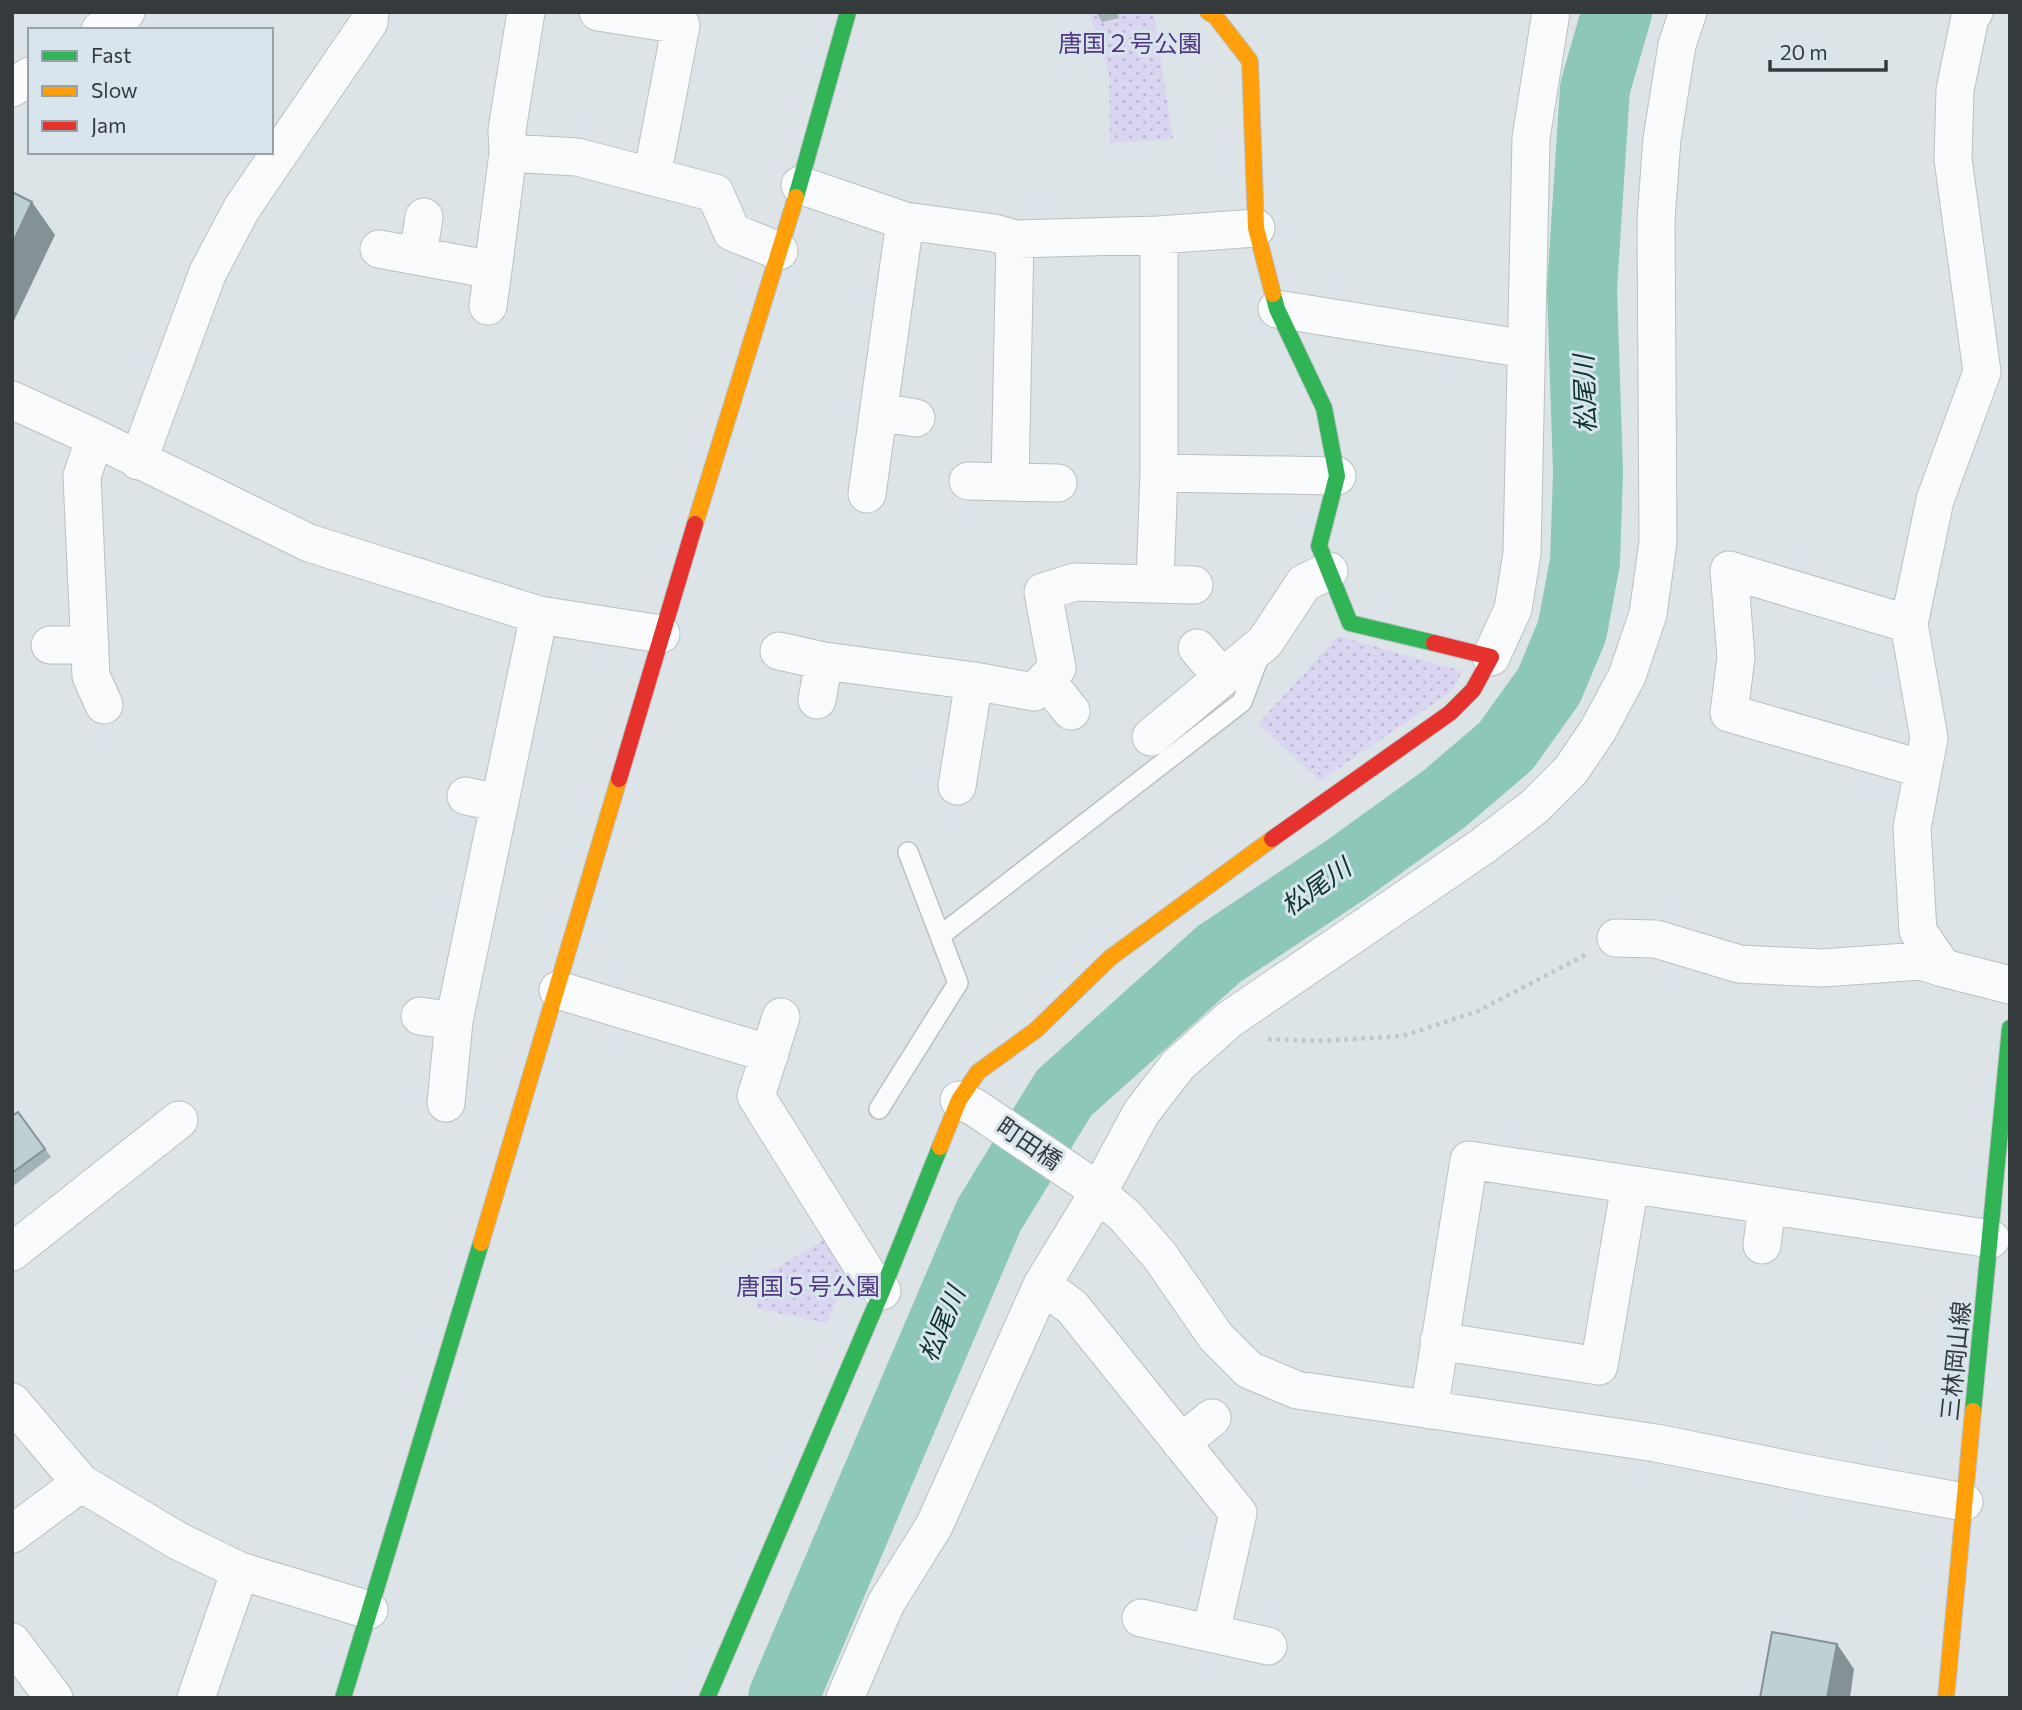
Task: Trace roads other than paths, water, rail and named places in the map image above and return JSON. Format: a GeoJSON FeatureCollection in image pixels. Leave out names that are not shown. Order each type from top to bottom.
{"type":"FeatureCollection","features":[{"type":"Feature","properties":{"kind":"street"},"geometry":{"type":"LineString","coordinates":[[103,28],[126,12]]}},
{"type":"Feature","properties":{"kind":"street"},"geometry":{"type":"LineString","coordinates":[[138,461],[208,272],[242,208],[369,22],[370,12]]}},
{"type":"Feature","properties":{"kind":"street"},"geometry":{"type":"LineString","coordinates":[[488,306],[508,153],[507,130],[526,12]]}},
{"type":"Feature","properties":{"kind":"street"},"geometry":{"type":"LineString","coordinates":[[598,12],[682,19],[652,176]]}},
{"type":"Feature","properties":{"kind":"street"},"geometry":{"type":"LineString","coordinates":[[343,1698],[558,990],[662,634],[800,185],[848,12]]}},
{"type":"Feature","properties":{"kind":"street"},"geometry":{"type":"LineString","coordinates":[[707,1698],[967,1103],[978,1072],[1036,1030],[1110,958],[1318,805],[1450,713],[1473,690],[1491,657],[1513,609],[1522,553],[1531,138],[1551,12]]}},
{"type":"Feature","properties":{"kind":"street"},"geometry":{"type":"LineString","coordinates":[[845,1698],[886,1603],[934,1527],[1042,1284],[1091,1187],[1141,1112],[1178,1065],[1230,1019],[1483,846],[1534,807],[1571,770],[1598,730],[1627,676],[1648,614],[1658,542],[1656,219],[1662,139],[1677,46],[1688,12]]}},
{"type":"Feature","properties":{"kind":"street"},"geometry":{"type":"LineString","coordinates":[[1943,968],[1918,930],[1912,828],[1929,738],[1909,624],[1935,500],[1982,372],[1953,159],[1955,90],[1970,17],[1974,12]]}},
{"type":"Feature","properties":{"kind":"street"},"geometry":{"type":"LineString","coordinates":[[1215,13],[1250,61],[1256,228],[1277,309],[1324,408],[1337,476],[1319,546],[1350,623],[1491,657]]}},
{"type":"Feature","properties":{"kind":"street"},"geometry":{"type":"LineString","coordinates":[[12,88],[28,77]]}},
{"type":"Feature","properties":{"kind":"street"},"geometry":{"type":"LineString","coordinates":[[508,153],[577,157],[715,192],[732,232],[779,251]]}},
{"type":"Feature","properties":{"kind":"street"},"geometry":{"type":"LineString","coordinates":[[800,185],[905,221],[994,233],[1016,239],[1160,235],[1256,228]]}},
{"type":"Feature","properties":{"kind":"street"},"geometry":{"type":"LineString","coordinates":[[418,256],[424,217]]}},
{"type":"Feature","properties":{"kind":"street"},"geometry":{"type":"LineString","coordinates":[[867,494],[905,221]]}},
{"type":"Feature","properties":{"kind":"street"},"geometry":{"type":"LineString","coordinates":[[1155,582],[1160,235]]}},
{"type":"Feature","properties":{"kind":"street"},"geometry":{"type":"LineString","coordinates":[[1010,482],[1016,239]]}},
{"type":"Feature","properties":{"kind":"street"},"geometry":{"type":"LineString","coordinates":[[379,248],[493,270]]}},
{"type":"Feature","properties":{"kind":"street"},"geometry":{"type":"LineString","coordinates":[[1277,309],[1526,349]]}},
{"type":"Feature","properties":{"kind":"street"},"geometry":{"type":"LineString","coordinates":[[12,400],[309,543],[539,615],[662,634]]}},
{"type":"Feature","properties":{"kind":"street"},"geometry":{"type":"LineString","coordinates":[[878,412],[916,418]]}},
{"type":"Feature","properties":{"kind":"street"},"geometry":{"type":"LineString","coordinates":[[94,438],[82,476],[91,676],[104,705]]}},
{"type":"Feature","properties":{"kind":"street"},"geometry":{"type":"LineString","coordinates":[[1158,473],[1337,476]]}},
{"type":"Feature","properties":{"kind":"street"},"geometry":{"type":"LineString","coordinates":[[968,481],[1058,483]]}},
{"type":"Feature","properties":{"kind":"street"},"geometry":{"type":"LineString","coordinates":[[1909,624],[1729,570],[1736,657],[1729,713],[1923,769]]}},
{"type":"Feature","properties":{"kind":"street"},"geometry":{"type":"LineString","coordinates":[[1151,737],[1265,642],[1304,583],[1329,571]]}},
{"type":"Feature","properties":{"kind":"street"},"geometry":{"type":"LineString","coordinates":[[779,651],[824,661],[974,681],[1034,692],[1057,668],[1044,592],[1075,582],[1194,585]]}},
{"type":"Feature","properties":{"kind":"street"},"geometry":{"type":"LineString","coordinates":[[446,1103],[437,1018],[483,800],[539,615]]}},
{"type":"Feature","properties":{"kind":"street"},"geometry":{"type":"LineString","coordinates":[[50,645],[90,645]]}},
{"type":"Feature","properties":{"kind":"street"},"geometry":{"type":"LineString","coordinates":[[1197,648],[1222,677]]}},
{"type":"Feature","properties":{"kind":"street"},"geometry":{"type":"LineString","coordinates":[[817,700],[824,661]]}},
{"type":"Feature","properties":{"kind":"street"},"geometry":{"type":"LineString","coordinates":[[1046,680],[1071,711]]}},
{"type":"Feature","properties":{"kind":"street"},"geometry":{"type":"LineString","coordinates":[[957,786],[974,681]]}},
{"type":"Feature","properties":{"kind":"street"},"geometry":{"type":"LineString","coordinates":[[1616,939],[1656,939],[1739,964],[1822,968],[1921,961],[2010,985]]}},
{"type":"Feature","properties":{"kind":"street"},"geometry":{"type":"LineString","coordinates":[[558,990],[770,1054]]}},
{"type":"Feature","properties":{"kind":"street"},"geometry":{"type":"LineString","coordinates":[[780,1017],[756,1096],[867,1275],[883,1291]]}},
{"type":"Feature","properties":{"kind":"street","name":"三林岡山線"},"geometry":{"type":"LineString","coordinates":[[1946,1698],[2010,1028]]}},
{"type":"Feature","properties":{"kind":"street","name":"町田橋"},"geometry":{"type":"LineString","coordinates":[[967,1103],[1091,1187],[1134,1226],[1160,1256],[1216,1336],[1249,1370],[1297,1390],[1656,1443],[1825,1478],[1964,1502]]}},
{"type":"Feature","properties":{"kind":"street"},"geometry":{"type":"LineString","coordinates":[[12,1252],[179,1120]]}},
{"type":"Feature","properties":{"kind":"street"},"geometry":{"type":"LineString","coordinates":[[1429,1410],[1469,1160],[1991,1239]]}},
{"type":"Feature","properties":{"kind":"street"},"geometry":{"type":"LineString","coordinates":[[1439,1341],[1599,1366],[1630,1185]]}},
{"type":"Feature","properties":{"kind":"street"},"geometry":{"type":"LineString","coordinates":[[1762,1245],[1767,1205]]}},
{"type":"Feature","properties":{"kind":"street"},"geometry":{"type":"LineString","coordinates":[[1042,1284],[1072,1307],[1238,1513],[1211,1633]]}},
{"type":"Feature","properties":{"kind":"street"},"geometry":{"type":"LineString","coordinates":[[12,1402],[81,1483],[178,1541],[240,1571],[369,1610]]}},
{"type":"Feature","properties":{"kind":"street"},"geometry":{"type":"LineString","coordinates":[[1181,1443],[1212,1418]]}},
{"type":"Feature","properties":{"kind":"street"},"geometry":{"type":"LineString","coordinates":[[12,1534],[81,1483]]}},
{"type":"Feature","properties":{"kind":"street"},"geometry":{"type":"LineString","coordinates":[[196,1698],[240,1571]]}},
{"type":"Feature","properties":{"kind":"street"},"geometry":{"type":"LineString","coordinates":[[1141,1618],[1268,1646]]}},
{"type":"Feature","properties":{"kind":"street"},"geometry":{"type":"LineString","coordinates":[[12,1642],[54,1698]]}},
{"type":"Feature","properties":{"kind":"lane"},"geometry":{"type":"LineString","coordinates":[[941,935],[1242,702],[1265,642]]}},
{"type":"Feature","properties":{"kind":"lane"},"geometry":{"type":"LineString","coordinates":[[879,1109],[958,983],[908,852]]}},
{"type":"Feature","properties":{"kind":"waterway","name":"松尾川"},"geometry":{"type":"LineString","coordinates":[[783,1698],[989,1215],[1064,1093],[1219,954],[1347,869],[1444,799],[1506,746],[1549,686],[1572,631],[1585,562],[1588,472],[1582,288],[1595,88],[1617,12]]}},
{"type":"Feature","properties":{"kind":"park label","name":"唐国２号公園"},"geometry":{"type":"Point","coordinates":[1130,44]}},
{"type":"Feature","properties":{"kind":"park label","name":"唐国５号公園"},"geometry":{"type":"Point","coordinates":[808,1287]}}]}
